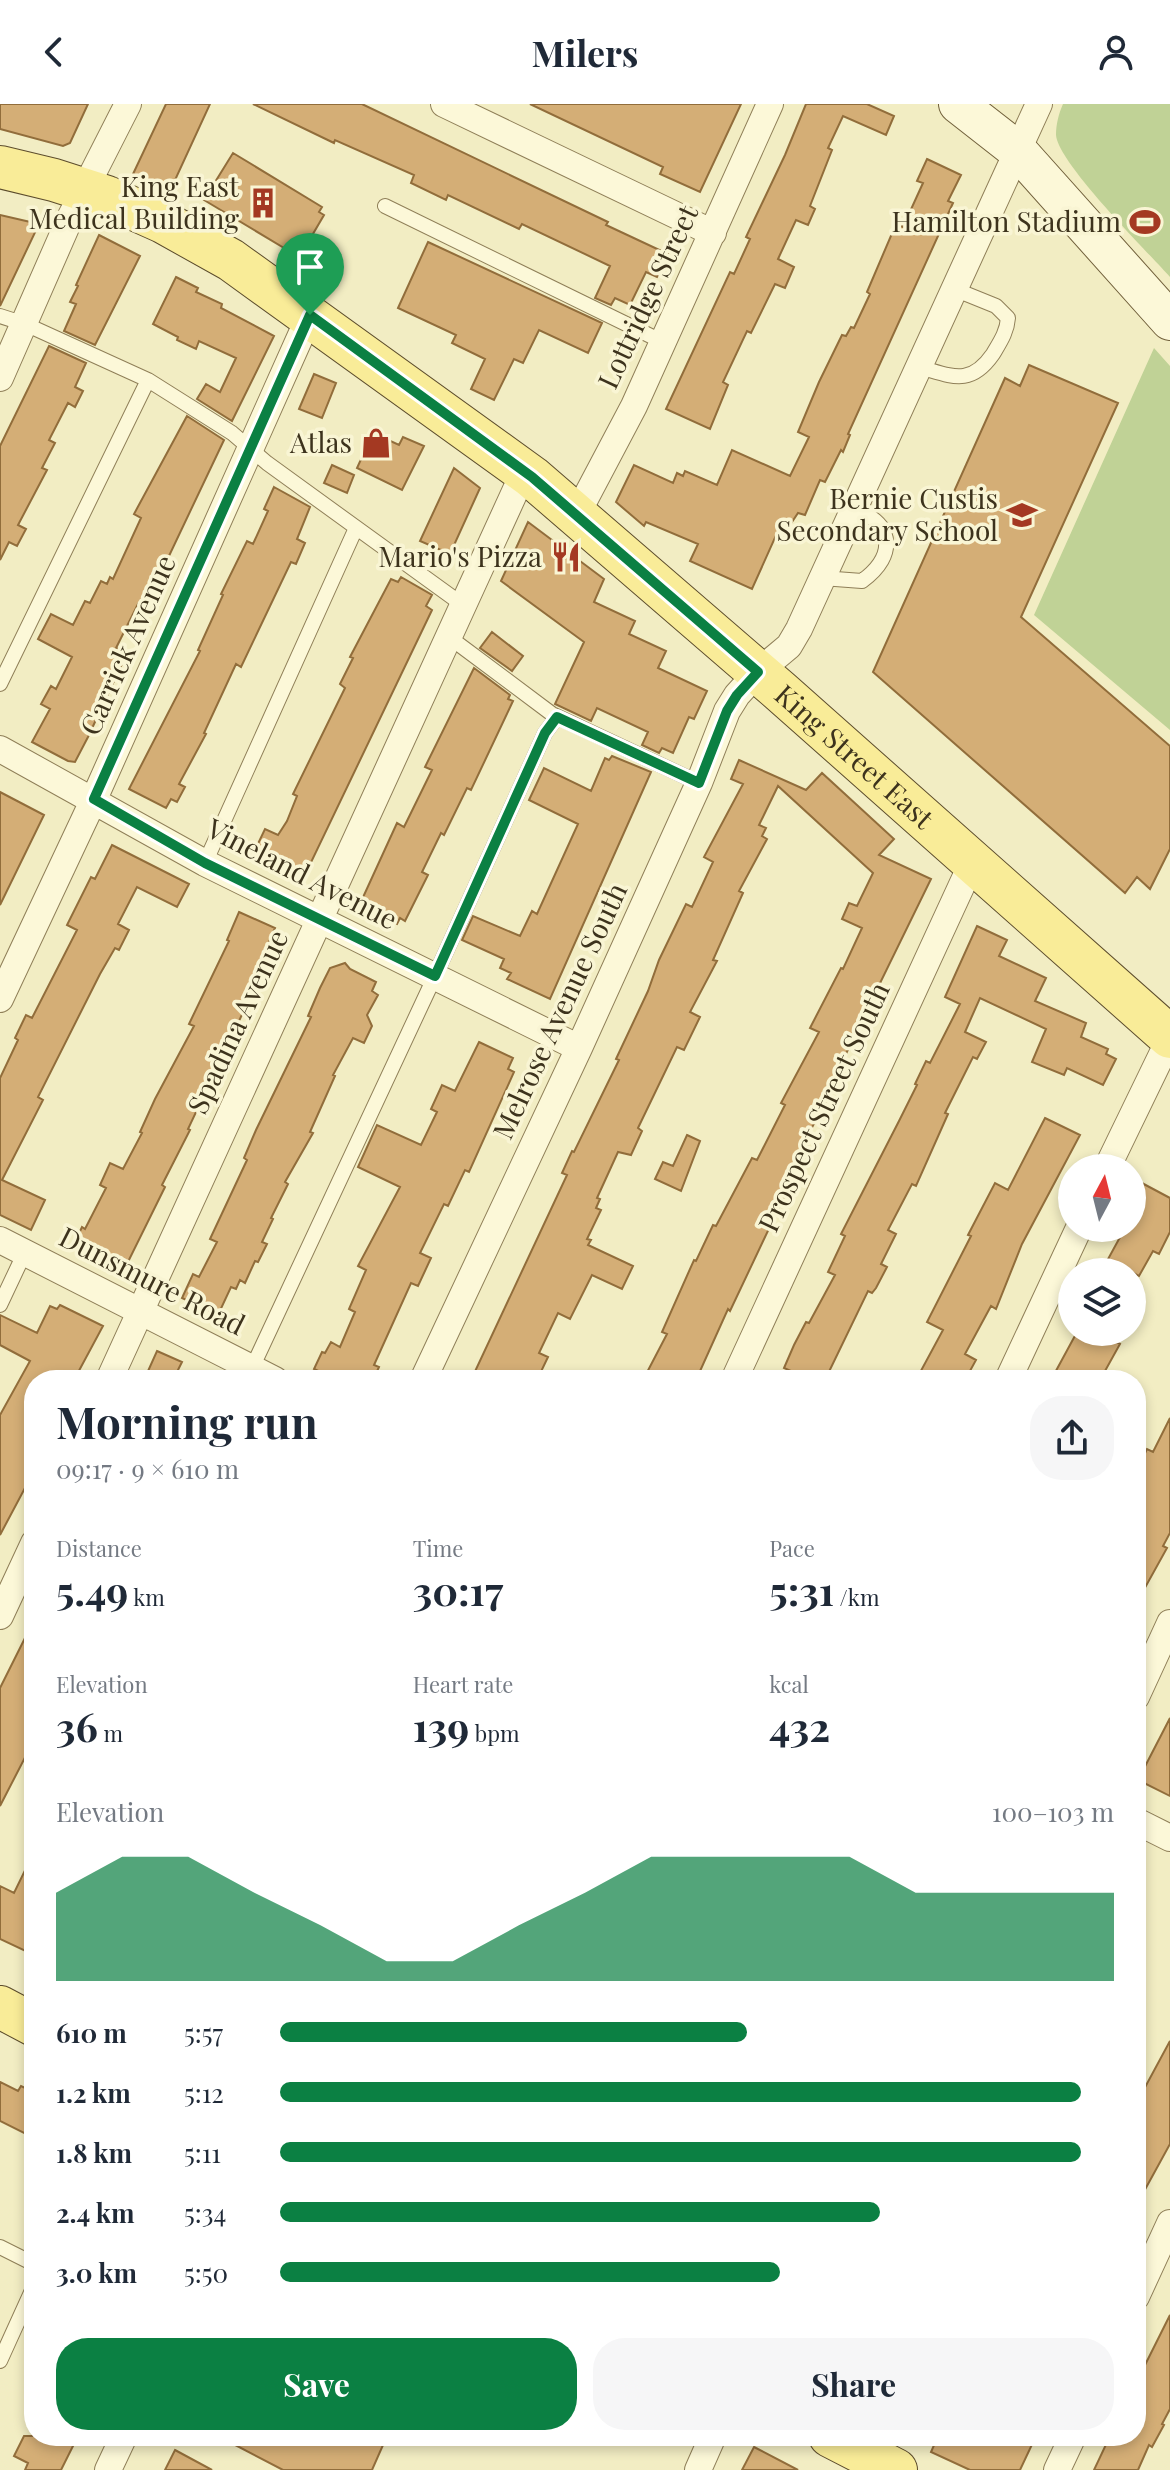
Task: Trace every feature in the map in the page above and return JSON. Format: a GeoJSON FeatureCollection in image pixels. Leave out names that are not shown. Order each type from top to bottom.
{"type":"FeatureCollection","features":[{"type":"Feature","properties":{"kind":"main road"},"geometry":{"type":"LineString","coordinates":[[958,104],[1018,151],[1170,321]]}},
{"type":"Feature","properties":{"kind":"main road","name":"King Street East"},"geometry":{"type":"LineString","coordinates":[[0,167],[85,189],[163,222],[220,253],[524,472],[577,514],[758,672],[1170,1038]]}},
{"type":"Feature","properties":{"kind":"main road"},"geometry":{"type":"LineString","coordinates":[[849,2446],[896,2470]]}},
{"type":"Feature","properties":{"kind":"street"},"geometry":{"type":"LineString","coordinates":[[0,378],[85,189],[128,104]]}},
{"type":"Feature","properties":{"kind":"street"},"geometry":{"type":"LineString","coordinates":[[444,104],[713,233]]}},
{"type":"Feature","properties":{"kind":"street","name":"Lottridge Street"},"geometry":{"type":"LineString","coordinates":[[577,514],[634,406],[770,104]]}},
{"type":"Feature","properties":{"kind":"street","name":"Melrose Avenue South"},"geometry":{"type":"LineString","coordinates":[[428,1370],[579,1048],[699,783],[727,711],[758,672],[789,646],[1039,104]]}},
{"type":"Feature","properties":{"kind":"street","name":"Carrick Avenue"},"geometry":{"type":"LineString","coordinates":[[0,999],[94,799],[310,315]]}},
{"type":"Feature","properties":{"kind":"street","name":"Spadina Avenue"},"geometry":{"type":"LineString","coordinates":[[114,1370],[524,472]]}},
{"type":"Feature","properties":{"kind":"street","name":"Vineland Avenue"},"geometry":{"type":"LineString","coordinates":[[0,749],[205,863],[579,1048]]}},
{"type":"Feature","properties":{"kind":"street","name":"Prospect Street South"},"geometry":{"type":"LineString","coordinates":[[739,1370],[973,861]]}},
{"type":"Feature","properties":{"kind":"street"},"geometry":{"type":"LineString","coordinates":[[1114,1154],[1170,1038]]}},
{"type":"Feature","properties":{"kind":"street","name":"Dunsmure Road"},"geometry":{"type":"LineString","coordinates":[[0,1240],[256,1370]]}},
{"type":"Feature","properties":{"kind":"street"},"geometry":{"type":"LineString","coordinates":[[1013,1370],[1072,1242]]}},
{"type":"Feature","properties":{"kind":"street"},"geometry":{"type":"LineString","coordinates":[[0,1616],[24,1564]]}},
{"type":"Feature","properties":{"kind":"street"},"geometry":{"type":"LineString","coordinates":[[1146,1675],[1170,1623]]}},
{"type":"Feature","properties":{"kind":"street"},"geometry":{"type":"LineString","coordinates":[[1146,1826],[1170,1838]]}},
{"type":"Feature","properties":{"kind":"street"},"geometry":{"type":"LineString","coordinates":[[1146,2275],[1170,2223]]}},
{"type":"Feature","properties":{"kind":"street"},"geometry":{"type":"LineString","coordinates":[[108,2470],[119,2446]]}},
{"type":"Feature","properties":{"kind":"street"},"geometry":{"type":"LineString","coordinates":[[698,2470],[709,2446]]}},
{"type":"Feature","properties":{"kind":"street"},"geometry":{"type":"LineString","coordinates":[[1057,2470],[1068,2446]]}},
{"type":"Feature","properties":{"kind":"lane"},"geometry":{"type":"LineString","coordinates":[[385,206],[663,342]]}},
{"type":"Feature","properties":{"kind":"lane"},"geometry":{"type":"LineString","coordinates":[[919,367],[953,377],[973,376],[987,363],[1007,328],[1008,318],[996,306],[954,289]]}},
{"type":"Feature","properties":{"kind":"lane"},"geometry":{"type":"LineString","coordinates":[[0,316],[25,324],[148,380],[232,433],[267,463],[463,605]]}},
{"type":"Feature","properties":{"kind":"lane"},"geometry":{"type":"LineString","coordinates":[[0,684],[148,380]]}},
{"type":"Feature","properties":{"kind":"lane"},"geometry":{"type":"LineString","coordinates":[[822,578],[862,581],[874,573],[883,561],[884,532],[878,523],[855,506]]}},
{"type":"Feature","properties":{"kind":"lane"},"geometry":{"type":"LineString","coordinates":[[205,863],[356,528]]}},
{"type":"Feature","properties":{"kind":"lane"},"geometry":{"type":"LineString","coordinates":[[449,637],[557,717],[699,783]]}},
{"type":"Feature","properties":{"kind":"lane"},"geometry":{"type":"LineString","coordinates":[[266,1370],[435,976],[545,733],[557,717]]}},
{"type":"Feature","properties":{"kind":"lane"},"geometry":{"type":"LineString","coordinates":[[0,1305],[25,1252]]}},
{"type":"Feature","properties":{"kind":"lane"},"geometry":{"type":"LineString","coordinates":[[0,2247],[24,2259]]}},
{"type":"Feature","properties":{"kind":"lane"},"geometry":{"type":"LineString","coordinates":[[0,2361],[24,2308]]}},
{"type":"Feature","properties":{"kind":"green space","name":"Hamilton Stadium"},"geometry":{"type":"Polygon","coordinates":[[[1063,104],[1170,104],[1170,277],[1071,165],[1056,135],[1063,104]]]}},
{"type":"Feature","properties":{"kind":"green space"},"geometry":{"type":"Polygon","coordinates":[[[1154,348],[1170,366],[1170,730],[1034,615],[1154,348]]]}},
{"type":"Feature","properties":{"kind":"building"},"geometry":{"type":"Polygon","coordinates":[[[0,104],[88,104],[70,143],[63,146],[0,129],[0,104]]]}},
{"type":"Feature","properties":{"kind":"building"},"geometry":{"type":"Polygon","coordinates":[[[166,104],[210,104],[170,191],[133,174],[166,104]]]}},
{"type":"Feature","properties":{"kind":"building"},"geometry":{"type":"Polygon","coordinates":[[[253,104],[362,104],[668,254],[657,277],[646,272],[630,305],[615,298],[611,305],[595,298],[610,266],[522,224],[519,229],[448,195],[446,200],[411,183],[414,175],[335,140],[334,143],[253,104]]]}},
{"type":"Feature","properties":{"kind":"building"},"geometry":{"type":"Polygon","coordinates":[[[530,104],[741,104],[700,192],[660,174],[663,167],[530,104]]]}},
{"type":"Feature","properties":{"kind":"building"},"geometry":{"type":"Polygon","coordinates":[[[806,104],[867,104],[894,116],[886,135],[843,116],[828,148],[832,150],[810,206],[815,209],[808,225],[796,220],[778,259],[794,267],[785,288],[775,284],[751,333],[747,331],[723,382],[728,385],[710,429],[666,409],[730,272],[734,274],[750,239],[746,237],[806,104]]]}},
{"type":"Feature","properties":{"kind":"building","name":"King East Medical Building"},"geometry":{"type":"Polygon","coordinates":[[[233,153],[322,207],[319,212],[324,215],[307,244],[302,241],[294,254],[204,200],[233,153]]]}},
{"type":"Feature","properties":{"kind":"building"},"geometry":{"type":"Polygon","coordinates":[[[927,159],[961,175],[948,201],[953,203],[848,434],[843,452],[841,450],[825,482],[820,480],[805,515],[798,513],[790,525],[782,522],[752,589],[690,561],[698,544],[646,522],[644,526],[616,502],[634,465],[673,483],[677,473],[683,476],[685,471],[717,485],[732,450],[790,476],[809,437],[798,432],[819,382],[842,335],[846,336],[851,327],[854,328],[896,224],[903,227],[923,183],[917,181],[927,159]]]}},
{"type":"Feature","properties":{"kind":"building"},"geometry":{"type":"Polygon","coordinates":[[[0,215],[39,224],[0,306],[0,215]]]}},
{"type":"Feature","properties":{"kind":"building"},"geometry":{"type":"Polygon","coordinates":[[[99,235],[140,256],[95,345],[64,331],[76,304],[70,302],[76,285],[99,235]]]}},
{"type":"Feature","properties":{"kind":"building"},"geometry":{"type":"Polygon","coordinates":[[[428,242],[602,323],[588,353],[539,330],[523,363],[514,359],[494,400],[471,389],[485,359],[452,343],[456,335],[398,308],[428,242]]]}},
{"type":"Feature","properties":{"kind":"building"},"geometry":{"type":"Polygon","coordinates":[[[176,277],[198,288],[196,292],[222,304],[221,308],[274,336],[232,421],[197,399],[206,384],[220,392],[236,358],[199,341],[196,349],[153,324],[176,277]]]}},
{"type":"Feature","properties":{"kind":"building"},"geometry":{"type":"Polygon","coordinates":[[[49,346],[86,363],[75,387],[83,391],[75,407],[68,403],[49,440],[55,443],[42,468],[47,470],[18,525],[26,529],[17,546],[9,542],[0,560],[0,446],[49,346]]]}},
{"type":"Feature","properties":{"kind":"building"},"geometry":{"type":"Polygon","coordinates":[[[1029,365],[1118,403],[1021,617],[1170,746],[1170,849],[1150,889],[1137,877],[1125,893],[873,672],[1005,378],[1020,386],[1029,365]]]}},
{"type":"Feature","properties":{"kind":"building"},"geometry":{"type":"Polygon","coordinates":[[[314,374],[336,383],[322,418],[299,409],[314,374]]]}},
{"type":"Feature","properties":{"kind":"building"},"geometry":{"type":"Polygon","coordinates":[[[187,416],[224,440],[144,608],[138,604],[116,648],[127,653],[88,737],[75,762],[68,761],[32,742],[50,709],[41,704],[51,686],[56,689],[72,657],[38,639],[51,614],[73,625],[85,601],[90,603],[101,581],[107,584],[110,577],[113,579],[141,518],[134,514],[187,416]]]}},
{"type":"Feature","properties":{"kind":"building"},"geometry":{"type":"Polygon","coordinates":[[[373,433],[399,445],[403,437],[424,446],[402,490],[357,468],[373,433]]]}},
{"type":"Feature","properties":{"kind":"building"},"geometry":{"type":"Polygon","coordinates":[[[332,465],[354,475],[347,493],[324,483],[332,465]]]}},
{"type":"Feature","properties":{"kind":"building"},"geometry":{"type":"Polygon","coordinates":[[[454,468],[480,488],[450,554],[420,541],[454,468]]]}},
{"type":"Feature","properties":{"kind":"building"},"geometry":{"type":"Polygon","coordinates":[[[274,487],[310,507],[297,539],[305,543],[296,564],[291,562],[241,667],[236,664],[206,734],[179,784],[185,787],[177,802],[171,799],[166,808],[129,789],[200,651],[221,594],[247,541],[253,544],[268,511],[264,509],[274,487]]]}},
{"type":"Feature","properties":{"kind":"building"},"geometry":{"type":"Polygon","coordinates":[[[528,522],[604,579],[594,602],[635,621],[629,634],[666,651],[658,668],[707,691],[694,719],[689,717],[673,753],[662,748],[659,753],[642,745],[648,732],[597,708],[591,721],[555,704],[584,642],[501,581],[528,522]]]}},
{"type":"Feature","properties":{"kind":"building"},"geometry":{"type":"Polygon","coordinates":[[[401,577],[432,595],[426,606],[432,610],[304,877],[254,852],[265,829],[278,835],[287,821],[297,796],[293,794],[345,688],[340,684],[353,658],[350,657],[391,579],[398,582],[401,577]]]}},
{"type":"Feature","properties":{"kind":"building"},"geometry":{"type":"Polygon","coordinates":[[[492,632],[523,656],[512,671],[480,648],[492,632]]]}},
{"type":"Feature","properties":{"kind":"building"},"geometry":{"type":"Polygon","coordinates":[[[474,668],[510,695],[508,699],[513,701],[471,790],[467,788],[444,835],[441,833],[422,872],[428,875],[405,921],[400,918],[397,924],[359,906],[397,823],[404,827],[432,770],[425,767],[474,668]]]}},
{"type":"Feature","properties":{"kind":"building"},"geometry":{"type":"Polygon","coordinates":[[[612,756],[651,772],[550,999],[507,979],[511,973],[500,968],[504,959],[462,940],[473,916],[520,936],[532,911],[537,914],[578,824],[529,800],[544,768],[591,791],[605,758],[609,760],[612,756]]]}},
{"type":"Feature","properties":{"kind":"building"},"geometry":{"type":"Polygon","coordinates":[[[739,760],[806,790],[822,773],[894,839],[879,855],[931,879],[860,1024],[837,1073],[840,1074],[808,1135],[812,1136],[792,1180],[701,1370],[648,1370],[667,1334],[662,1332],[694,1260],[752,1158],[757,1160],[785,1105],[781,1103],[819,1032],[810,1028],[862,928],[842,919],[849,903],[857,906],[873,873],[778,786],[759,825],[766,828],[762,836],[767,839],[739,891],[743,893],[713,960],[717,961],[690,1012],[700,1017],[684,1050],[677,1047],[638,1128],[642,1131],[631,1155],[618,1152],[597,1198],[600,1199],[596,1208],[601,1210],[587,1239],[591,1240],[588,1245],[633,1266],[622,1289],[592,1275],[570,1319],[558,1313],[539,1353],[548,1357],[542,1370],[476,1370],[567,1175],[562,1173],[572,1151],[619,1060],[616,1059],[659,960],[686,904],[692,907],[713,862],[704,857],[743,784],[731,779],[739,760]]]}},
{"type":"Feature","properties":{"kind":"building"},"geometry":{"type":"Polygon","coordinates":[[[0,792],[44,815],[0,905],[0,792]]]}},
{"type":"Feature","properties":{"kind":"building"},"geometry":{"type":"Polygon","coordinates":[[[112,845],[189,884],[177,907],[137,887],[118,924],[129,930],[119,950],[115,948],[100,974],[38,1097],[43,1100],[2,1180],[45,1200],[31,1230],[0,1215],[0,1078],[26,1015],[32,1018],[77,930],[67,925],[91,877],[95,879],[112,845]]]}},
{"type":"Feature","properties":{"kind":"building"},"geometry":{"type":"Polygon","coordinates":[[[239,912],[275,928],[259,965],[264,968],[122,1274],[82,1254],[84,1249],[74,1244],[106,1188],[100,1185],[110,1163],[123,1169],[142,1133],[155,1099],[194,1026],[189,1024],[229,941],[239,912]]]}},
{"type":"Feature","properties":{"kind":"building"},"geometry":{"type":"Polygon","coordinates":[[[977,926],[1007,940],[999,956],[1046,978],[1035,1001],[1086,1023],[1081,1037],[1108,1049],[1106,1054],[1116,1059],[1103,1085],[1067,1068],[1064,1075],[1032,1062],[1046,1029],[980,998],[965,1032],[986,1042],[977,1059],[973,1057],[945,1113],[948,1114],[916,1186],[912,1184],[888,1230],[896,1234],[881,1264],[887,1267],[876,1288],[872,1293],[868,1291],[830,1370],[789,1370],[784,1368],[794,1345],[835,1275],[828,1272],[845,1236],[841,1234],[917,1085],[926,1061],[930,1063],[960,1004],[945,997],[977,926]]]}},
{"type":"Feature","properties":{"kind":"building"},"geometry":{"type":"Polygon","coordinates":[[[345,963],[350,969],[376,982],[372,991],[378,995],[367,1015],[372,1026],[364,1043],[353,1038],[333,1075],[310,1132],[313,1133],[285,1182],[288,1184],[262,1242],[267,1244],[245,1283],[240,1280],[236,1289],[231,1287],[218,1315],[182,1298],[193,1274],[199,1277],[217,1242],[210,1239],[247,1160],[244,1158],[256,1130],[311,1017],[308,1016],[320,988],[330,968],[345,963]]]}},
{"type":"Feature","properties":{"kind":"building"},"geometry":{"type":"Polygon","coordinates":[[[479,1042],[513,1058],[508,1069],[514,1072],[469,1172],[465,1170],[448,1206],[444,1204],[420,1253],[431,1258],[418,1286],[411,1283],[374,1365],[379,1367],[378,1370],[314,1369],[331,1342],[340,1347],[355,1312],[349,1309],[366,1270],[358,1266],[400,1187],[358,1167],[377,1125],[421,1145],[437,1112],[431,1109],[442,1085],[455,1091],[479,1042]]]}},
{"type":"Feature","properties":{"kind":"building"},"geometry":{"type":"Polygon","coordinates":[[[1045,1118],[1080,1135],[1070,1154],[1058,1154],[1058,1176],[1022,1244],[996,1309],[991,1306],[965,1354],[976,1360],[970,1370],[921,1370],[943,1330],[927,1322],[995,1183],[1008,1190],[1045,1118]]]}},
{"type":"Feature","properties":{"kind":"building"},"geometry":{"type":"Polygon","coordinates":[[[687,1135],[700,1141],[681,1191],[655,1179],[663,1162],[673,1166],[687,1135]]]}},
{"type":"Feature","properties":{"kind":"building"},"geometry":{"type":"Polygon","coordinates":[[[1146,1185],[1170,1198],[1170,1232],[1159,1254],[1153,1251],[1146,1264],[1146,1258],[1109,1258],[1117,1242],[1146,1242],[1146,1185]]]}},
{"type":"Feature","properties":{"kind":"building"},"geometry":{"type":"Polygon","coordinates":[[[60,1305],[103,1326],[79,1370],[25,1370],[30,1361],[0,1345],[0,1315],[37,1333],[50,1306],[57,1309],[60,1305]]]}},
{"type":"Feature","properties":{"kind":"building"},"geometry":{"type":"Polygon","coordinates":[[[1069,1346],[1119,1346],[1106,1370],[1056,1370],[1069,1346]]]}},
{"type":"Feature","properties":{"kind":"building"},"geometry":{"type":"Polygon","coordinates":[[[157,1351],[182,1362],[178,1370],[148,1370],[157,1351]]]}},
{"type":"Feature","properties":{"kind":"building"},"geometry":{"type":"Polygon","coordinates":[[[24,1372],[24,1490],[0,1535],[0,1415],[24,1372]]]}},
{"type":"Feature","properties":{"kind":"building"},"geometry":{"type":"Polygon","coordinates":[[[1170,1418],[1170,1533],[1163,1546],[1167,1548],[1146,1586],[1146,1451],[1153,1452],[1170,1418]]]}},
{"type":"Feature","properties":{"kind":"building"},"geometry":{"type":"Polygon","coordinates":[[[24,1640],[24,1759],[0,1806],[0,1688],[24,1640]]]}},
{"type":"Feature","properties":{"kind":"building"},"geometry":{"type":"Polygon","coordinates":[[[1170,1718],[1170,1796],[1146,1784],[1146,1764],[1170,1718]]]}},
{"type":"Feature","properties":{"kind":"building"},"geometry":{"type":"Polygon","coordinates":[[[24,1872],[24,1950],[0,1939],[0,1886],[14,1893],[24,1872]]]}},
{"type":"Feature","properties":{"kind":"building"},"geometry":{"type":"Polygon","coordinates":[[[1170,2041],[1170,2144],[1146,2188],[1146,2085],[1170,2041]]]}},
{"type":"Feature","properties":{"kind":"building"},"geometry":{"type":"Polygon","coordinates":[[[0,2082],[18,2091],[21,2086],[24,2087],[24,2133],[0,2121],[0,2082]]]}},
{"type":"Feature","properties":{"kind":"building"},"geometry":{"type":"Polygon","coordinates":[[[1170,2315],[1170,2409],[1164,2425],[1152,2447],[1149,2445],[1138,2470],[1094,2470],[1105,2446],[1146,2446],[1146,2363],[1170,2315]]]}},
{"type":"Feature","properties":{"kind":"building"},"geometry":{"type":"Polygon","coordinates":[[[24,2436],[24,2446],[73,2446],[61,2470],[25,2470],[28,2463],[14,2456],[24,2436]]]}},
{"type":"Feature","properties":{"kind":"building"},"geometry":{"type":"Polygon","coordinates":[[[237,2446],[383,2446],[372,2470],[283,2470],[237,2446]]]}},
{"type":"Feature","properties":{"kind":"building"},"geometry":{"type":"Polygon","coordinates":[[[934,2446],[1031,2446],[1020,2470],[970,2470],[931,2452],[934,2446]]]}},
{"type":"Feature","properties":{"kind":"building"},"geometry":{"type":"Polygon","coordinates":[[[754,2447],[798,2470],[742,2470],[754,2447]]]}},
{"type":"Feature","properties":{"kind":"building"},"geometry":{"type":"Polygon","coordinates":[[[175,2450],[212,2470],[165,2470],[175,2450]]]}},
{"type":"Feature","properties":{"kind":"place","name":"King East Medical Building"},"geometry":{"type":"Point","coordinates":[263,203]}},
{"type":"Feature","properties":{"kind":"place","name":"Hamilton Stadium"},"geometry":{"type":"Point","coordinates":[1145,222]}},
{"type":"Feature","properties":{"kind":"place","name":"Atlas"},"geometry":{"type":"Point","coordinates":[376,443]}},
{"type":"Feature","properties":{"kind":"place","name":"Bernie Custis Secondary School"},"geometry":{"type":"Point","coordinates":[1022,515]}},
{"type":"Feature","properties":{"kind":"place","name":"Mario's Pizza"},"geometry":{"type":"Point","coordinates":[566,557]}},
{"type":"Feature","properties":{"kind":"route"},"geometry":{"type":"LineString","coordinates":[[310,315],[532,477],[758,672],[727,711],[699,783],[557,717],[545,733],[435,976],[205,863],[94,799],[310,315]]}}]}
